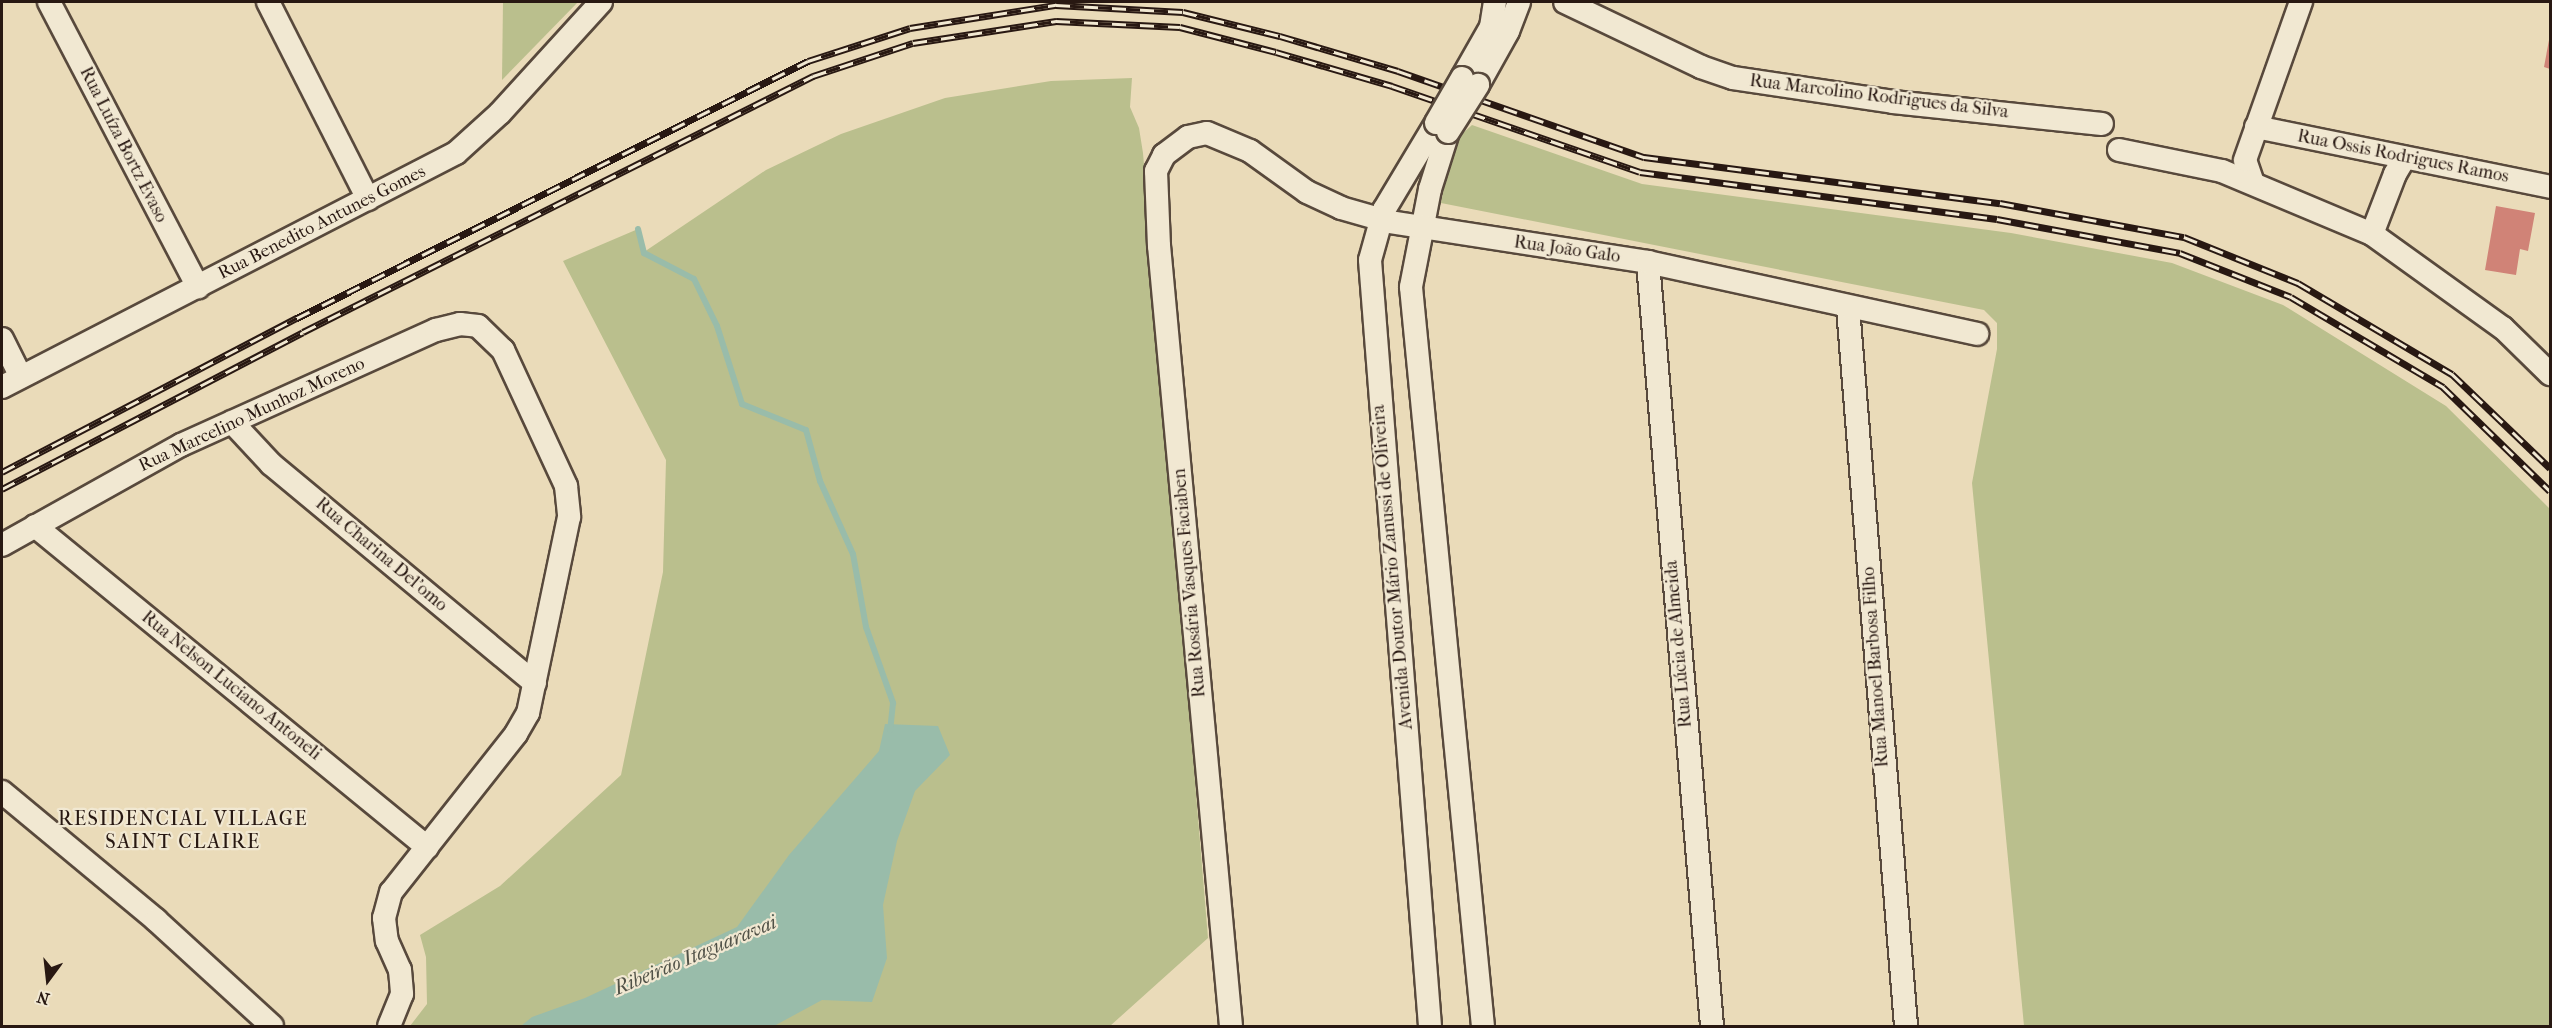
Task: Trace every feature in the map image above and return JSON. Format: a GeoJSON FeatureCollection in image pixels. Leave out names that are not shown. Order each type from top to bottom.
{"type":"FeatureCollection","features":[{"type":"Feature","properties":{"kind":"street","name":"Rua Luíza Bortz Evaso"},"geometry":{"type":"LineString","coordinates":[[49,2],[198,288]]}},
{"type":"Feature","properties":{"kind":"street"},"geometry":{"type":"LineString","coordinates":[[268,2],[368,199]]}},
{"type":"Feature","properties":{"kind":"street","name":"Rua Benedito Antunes Gomes"},"geometry":{"type":"LineString","coordinates":[[11,382],[198,288],[456,153],[500,113],[601,2]]}},
{"type":"Feature","properties":{"kind":"street"},"geometry":{"type":"LineString","coordinates":[[1470,82],[1491,27],[1495,2]]}},
{"type":"Feature","properties":{"kind":"street"},"geometry":{"type":"LineString","coordinates":[[1470,82],[1508,31],[1519,2]]}},
{"type":"Feature","properties":{"kind":"street","name":"Rua Marcolino Rodrigues da Silva"},"geometry":{"type":"LineString","coordinates":[[1565,2],[1701,68],[1733,78],[1893,102],[2102,124]]}},
{"type":"Feature","properties":{"kind":"street"},"geometry":{"type":"LineString","coordinates":[[2253,183],[2245,160],[2301,2]]}},
{"type":"Feature","properties":{"kind":"street","name":"Avenida Doutor Mário Zanussi de Oliveira"},"geometry":{"type":"LineString","coordinates":[[1430,1026],[1370,260],[1380,219],[1442,128],[1470,82]]}},
{"type":"Feature","properties":{"kind":"street","name":"Rua Ossis Rodrigues Ramos"},"geometry":{"type":"LineString","coordinates":[[2256,127],[2550,187]]}},
{"type":"Feature","properties":{"kind":"street"},"geometry":{"type":"LineString","coordinates":[[1442,128],[1411,287],[1483,1026]]}},
{"type":"Feature","properties":{"kind":"street","name":"Rua João Galo"},"geometry":{"type":"LineString","coordinates":[[1174,146],[1188,137],[1207,134],[1228,140],[1307,192],[1341,208],[1380,219],[1422,228],[1648,262],[1848,308],[1977,334]]}},
{"type":"Feature","properties":{"kind":"street","name":"Rua Rosária Vasques Faciaben"},"geometry":{"type":"LineString","coordinates":[[1174,146],[1164,155],[1156,171],[1159,246],[1232,1026]]}},
{"type":"Feature","properties":{"kind":"street"},"geometry":{"type":"LineString","coordinates":[[2119,150],[2222,171],[2372,234],[2503,328],[2550,374]]}},
{"type":"Feature","properties":{"kind":"street"},"geometry":{"type":"LineString","coordinates":[[2372,234],[2394,174],[2404,159]]}},
{"type":"Feature","properties":{"kind":"street","name":"Rua Lúcia de Almeida"},"geometry":{"type":"LineString","coordinates":[[1648,262],[1712,1026]]}},
{"type":"Feature","properties":{"kind":"street","name":"Rua Manoel Barbosa Filho"},"geometry":{"type":"LineString","coordinates":[[1848,308],[1906,1026]]}},
{"type":"Feature","properties":{"kind":"street","name":"Rua Marcelino Munhoz Moreno"},"geometry":{"type":"LineString","coordinates":[[2,545],[181,445],[436,330],[460,324],[478,326],[503,350],[515,370],[566,486],[569,518],[535,683]]}},
{"type":"Feature","properties":{"kind":"street"},"geometry":{"type":"LineString","coordinates":[[2,339],[11,382]]}},
{"type":"Feature","properties":{"kind":"street","name":"Rua Charina Del'omo"},"geometry":{"type":"LineString","coordinates":[[232,422],[271,464],[535,683]]}},
{"type":"Feature","properties":{"kind":"street","name":"Rua Nelson Luciano Antoneli"},"geometry":{"type":"LineString","coordinates":[[35,526],[427,847]]}},
{"type":"Feature","properties":{"kind":"street"},"geometry":{"type":"LineString","coordinates":[[389,1026],[402,994],[400,970],[387,940],[384,918],[391,892],[516,734],[528,712],[535,683]]}},
{"type":"Feature","properties":{"kind":"street"},"geometry":{"type":"LineString","coordinates":[[2,792],[156,920],[272,1026]]}},
{"type":"Feature","properties":{"kind":"shaded area"},"geometry":{"type":"Polygon","coordinates":[[[503,2],[578,2],[502,80],[503,2]]]}},
{"type":"Feature","properties":{"kind":"shaded area"},"geometry":{"type":"Polygon","coordinates":[[[1132,78],[1130,107],[1139,128],[1143,153],[1208,938],[1110,1026],[410,1026],[427,1004],[426,957],[420,935],[500,886],[621,775],[663,572],[666,460],[563,261],[638,229],[644,252],[766,170],[841,134],[945,98],[1051,81],[1132,78]]]}},
{"type":"Feature","properties":{"kind":"shaded area"},"geometry":{"type":"Polygon","coordinates":[[[1472,125],[1642,184],[2011,233],[2172,263],[2283,305],[2446,406],[2550,509],[2550,1026],[2024,1026],[1972,483],[1997,349],[1997,323],[1984,310],[1441,203],[1453,142],[1472,125]]]}},
{"type":"Feature","properties":{"kind":"water"},"geometry":{"type":"Polygon","coordinates":[[[885,724],[938,726],[950,755],[915,791],[897,841],[883,905],[887,958],[872,1002],[822,1000],[774,1026],[521,1026],[532,1017],[585,998],[737,927],[789,855],[879,751],[885,724]]]}},
{"type":"Feature","properties":{"kind":"building"},"geometry":{"type":"Polygon","coordinates":[[[2550,41],[2550,69],[2544,67],[2550,41]]]}},
{"type":"Feature","properties":{"kind":"building"},"geometry":{"type":"Polygon","coordinates":[[[2496,206],[2535,213],[2528,251],[2520,249],[2516,275],[2485,270],[2496,206]]]}},
{"type":"Feature","properties":{"kind":"waterway","name":"Ribeirão Itaguaravai"},"geometry":{"type":"LineString","coordinates":[[638,229],[644,253],[694,279],[717,326],[742,404],[806,430],[820,481],[853,554],[866,627],[893,703],[890,730]]}},
{"type":"Feature","properties":{"kind":"railway"},"geometry":{"type":"LineString","coordinates":[[2,472],[297,318],[808,61],[910,28],[1056,5],[1183,12],[1280,36],[1398,71],[1644,157],[2000,203],[2184,237],[2298,283],[2452,374],[2550,468]]}},
{"type":"Feature","properties":{"kind":"railway"},"geometry":{"type":"LineString","coordinates":[[2,489],[303,332],[813,76],[913,43],[1056,21],[1180,27],[1392,86],[1640,172],[1997,219],[2180,253],[2291,297],[2443,387],[2550,491]]}},
{"type":"Feature","properties":{"kind":"district","name":"RESIDENCIAL VILLAGE SAINT CLAIRE"},"geometry":{"type":"Point","coordinates":[183,830]}}]}
